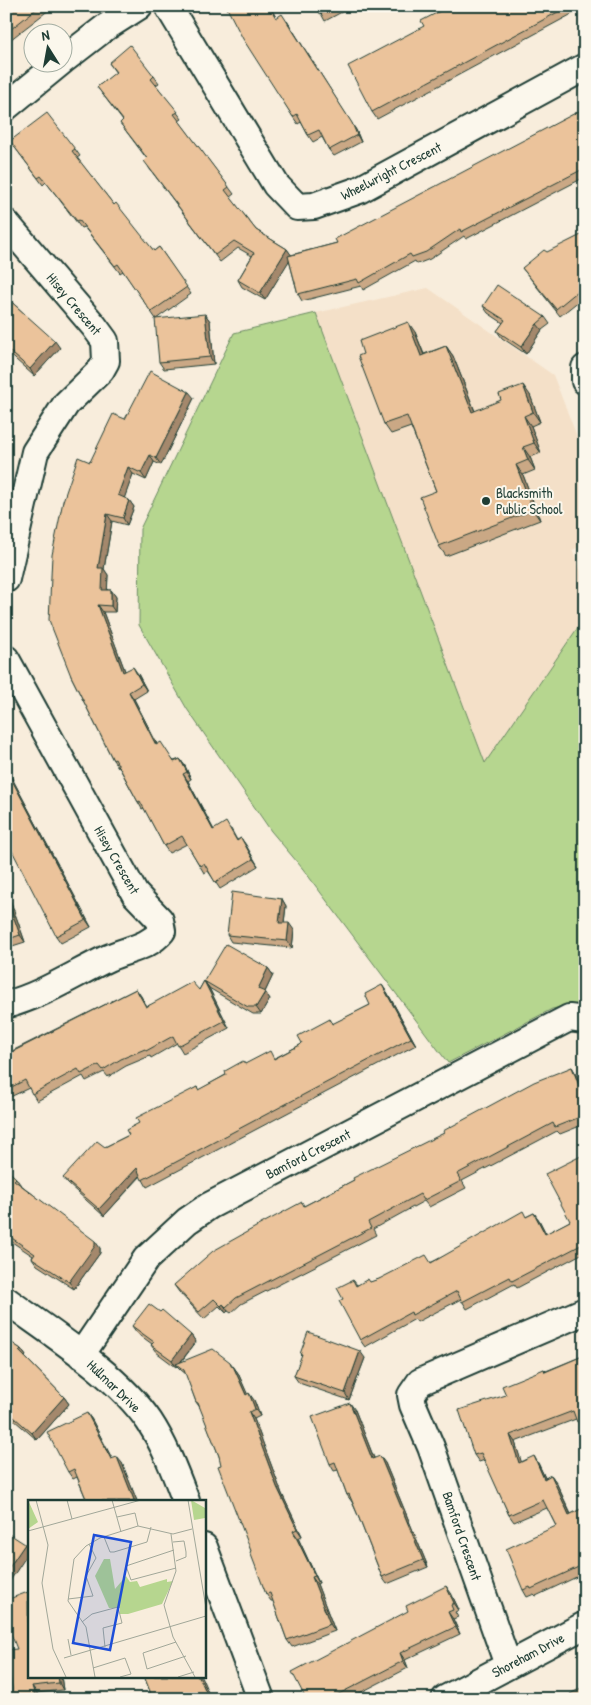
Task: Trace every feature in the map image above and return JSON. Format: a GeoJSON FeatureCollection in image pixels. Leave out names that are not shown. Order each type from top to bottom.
{"type":"FeatureCollection","features":[{"type":"Feature","properties":{"kind":"street"},"geometry":{"type":"LineString","coordinates":[[72,54],[139,6]]}},
{"type":"Feature","properties":{"kind":"street","name":"Wheelwright Crescent"},"geometry":{"type":"LineString","coordinates":[[168,6],[276,185],[297,207],[314,206],[359,190],[585,67]]}},
{"type":"Feature","properties":{"kind":"street"},"geometry":{"type":"LineString","coordinates":[[6,107],[50,72]]}},
{"type":"Feature","properties":{"kind":"street","name":"Hisey Crescent"},"geometry":{"type":"LineString","coordinates":[[6,224],[94,326],[105,342],[107,352],[102,370],[66,404],[35,452],[6,579]]}},
{"type":"Feature","properties":{"kind":"street"},"geometry":{"type":"LineString","coordinates":[[585,368],[585,381]]}},
{"type":"Feature","properties":{"kind":"street","name":"Hisey Crescent"},"geometry":{"type":"LineString","coordinates":[[6,659],[135,894],[160,920],[162,931],[154,941],[110,957],[45,990],[6,1005]]}},
{"type":"Feature","properties":{"kind":"street","name":"Bamford Crescent"},"geometry":{"type":"LineString","coordinates":[[82,1355],[146,1259],[187,1221],[209,1206],[569,1018],[585,1020]]}},
{"type":"Feature","properties":{"kind":"street","name":"Hullmar Drive"},"geometry":{"type":"LineString","coordinates":[[6,1300],[82,1355],[128,1397],[149,1421],[186,1500]]}},
{"type":"Feature","properties":{"kind":"street","name":"Bamford Crescent"},"geometry":{"type":"LineString","coordinates":[[508,1665],[431,1447],[413,1406],[411,1395],[420,1382],[585,1311]]}},
{"type":"Feature","properties":{"kind":"street"},"geometry":{"type":"LineString","coordinates":[[205,1550],[261,1699]]}},
{"type":"Feature","properties":{"kind":"street","name":"Shoreham Drive"},"geometry":{"type":"LineString","coordinates":[[445,1699],[585,1625]]}},
{"type":"Feature","properties":{"kind":"shaded area","name":"Blacksmith Public School"},"geometry":{"type":"Polygon","coordinates":[[[428,288],[553,375],[585,457],[585,545],[572,550],[585,581],[585,617],[485,764],[316,313],[428,288]]]}},
{"type":"Feature","properties":{"kind":"green space"},"geometry":{"type":"Polygon","coordinates":[[[316,313],[485,763],[585,617],[585,1006],[571,1005],[552,1009],[448,1063],[303,869],[271,831],[187,709],[139,625],[140,529],[234,333],[316,313]]]}},
{"type":"Feature","properties":{"kind":"building"},"geometry":{"type":"Polygon","coordinates":[[[6,6],[40,6],[6,33],[6,6]]]}},
{"type":"Feature","properties":{"kind":"building"},"geometry":{"type":"Polygon","coordinates":[[[226,6],[269,6],[276,18],[282,14],[352,123],[357,135],[329,150],[319,130],[308,135],[297,114],[293,117],[243,39],[226,6]]]}},
{"type":"Feature","properties":{"kind":"building"},"geometry":{"type":"Polygon","coordinates":[[[317,6],[335,6],[320,14],[317,6]]]}},
{"type":"Feature","properties":{"kind":"building"},"geometry":{"type":"Polygon","coordinates":[[[453,6],[455,9],[461,6],[569,6],[372,112],[348,66],[424,26],[421,21],[453,6]]]}},
{"type":"Feature","properties":{"kind":"building"},"geometry":{"type":"Polygon","coordinates":[[[130,45],[154,76],[151,79],[178,112],[174,114],[229,187],[225,190],[256,230],[287,249],[260,293],[238,280],[254,253],[234,241],[215,255],[144,161],[147,158],[120,123],[123,120],[97,87],[116,72],[109,63],[130,45]]]}},
{"type":"Feature","properties":{"kind":"building"},"geometry":{"type":"Polygon","coordinates":[[[585,108],[585,168],[461,232],[460,229],[426,252],[412,257],[410,254],[359,283],[357,279],[298,294],[288,256],[337,243],[335,239],[585,108]]]}},
{"type":"Feature","properties":{"kind":"building"},"geometry":{"type":"Polygon","coordinates":[[[47,113],[75,149],[72,151],[114,205],[116,203],[154,251],[159,247],[187,287],[151,312],[118,264],[115,266],[41,176],[38,178],[10,141],[47,113]]]}},
{"type":"Feature","properties":{"kind":"building"},"geometry":{"type":"Polygon","coordinates":[[[585,233],[585,287],[556,309],[522,268],[544,250],[547,252],[585,233]]]}},
{"type":"Feature","properties":{"kind":"building"},"geometry":{"type":"Polygon","coordinates":[[[497,285],[545,317],[537,324],[521,347],[497,331],[505,320],[483,306],[497,285]]]}},
{"type":"Feature","properties":{"kind":"building"},"geometry":{"type":"Polygon","coordinates":[[[6,294],[7,298],[55,341],[30,369],[6,348],[6,294]]]}},
{"type":"Feature","properties":{"kind":"building"},"geometry":{"type":"Polygon","coordinates":[[[205,314],[210,357],[159,362],[155,319],[205,314]]]}},
{"type":"Feature","properties":{"kind":"building"},"geometry":{"type":"Polygon","coordinates":[[[408,322],[421,356],[446,346],[472,412],[501,400],[499,394],[523,385],[533,412],[524,416],[534,443],[523,447],[528,460],[516,465],[533,510],[439,546],[420,497],[436,491],[407,416],[384,424],[358,356],[363,354],[359,341],[408,322]]]}},
{"type":"Feature","properties":{"kind":"building"},"geometry":{"type":"Polygon","coordinates":[[[150,371],[189,392],[156,458],[150,455],[141,473],[128,467],[118,495],[129,500],[123,518],[107,514],[98,568],[103,568],[102,590],[111,590],[111,606],[98,605],[123,672],[133,667],[142,684],[129,692],[156,745],[161,742],[174,762],[180,759],[187,772],[183,774],[213,830],[226,822],[237,841],[241,838],[253,859],[215,882],[204,863],[200,866],[182,836],[164,846],[140,801],[138,802],[115,759],[113,760],[71,676],[49,620],[52,555],[63,501],[78,457],[90,462],[113,414],[125,419],[150,371]]]}},
{"type":"Feature","properties":{"kind":"building"},"geometry":{"type":"Polygon","coordinates":[[[6,769],[86,920],[56,936],[6,839],[6,769]]]}},
{"type":"Feature","properties":{"kind":"building"},"geometry":{"type":"Polygon","coordinates":[[[232,892],[282,899],[279,923],[289,923],[287,941],[227,935],[232,892]]]}},
{"type":"Feature","properties":{"kind":"building"},"geometry":{"type":"Polygon","coordinates":[[[6,896],[20,935],[6,940],[6,896]]]}},
{"type":"Feature","properties":{"kind":"building"},"geometry":{"type":"Polygon","coordinates":[[[226,944],[268,968],[258,989],[265,992],[256,1007],[248,1007],[204,981],[226,944]]]}},
{"type":"Feature","properties":{"kind":"building"},"geometry":{"type":"Polygon","coordinates":[[[204,981],[224,1021],[178,1046],[173,1036],[146,1051],[145,1049],[121,1059],[103,1070],[99,1065],[81,1074],[78,1069],[32,1094],[25,1080],[6,1090],[6,1055],[136,989],[146,1007],[192,982],[199,990],[204,981]]]}},
{"type":"Feature","properties":{"kind":"building"},"geometry":{"type":"Polygon","coordinates":[[[382,985],[411,1038],[142,1180],[137,1168],[99,1209],[63,1178],[97,1141],[105,1147],[129,1135],[126,1130],[139,1123],[136,1118],[197,1087],[198,1090],[226,1075],[225,1071],[243,1061],[245,1064],[270,1051],[274,1059],[300,1045],[302,1043],[298,1036],[330,1019],[332,1024],[370,1005],[365,994],[382,985]]]}},
{"type":"Feature","properties":{"kind":"building"},"geometry":{"type":"Polygon","coordinates":[[[572,1067],[585,1102],[585,1115],[555,1127],[553,1123],[457,1174],[461,1181],[424,1200],[420,1194],[368,1222],[371,1228],[236,1298],[226,1307],[223,1304],[221,1306],[214,1299],[199,1312],[174,1285],[213,1251],[263,1223],[302,1202],[304,1206],[354,1180],[353,1178],[444,1133],[443,1131],[534,1082],[572,1067]]]}},
{"type":"Feature","properties":{"kind":"building"},"geometry":{"type":"Polygon","coordinates":[[[585,1154],[585,1252],[581,1245],[512,1281],[510,1277],[462,1302],[457,1291],[412,1315],[411,1312],[360,1340],[339,1301],[343,1299],[337,1288],[353,1280],[356,1286],[368,1279],[370,1282],[379,1279],[426,1255],[431,1263],[523,1211],[526,1217],[534,1213],[545,1234],[570,1221],[545,1174],[585,1154]]]}},
{"type":"Feature","properties":{"kind":"building"},"geometry":{"type":"Polygon","coordinates":[[[6,1169],[16,1178],[14,1180],[95,1241],[95,1246],[69,1282],[32,1258],[35,1254],[6,1234],[6,1169]]]}},
{"type":"Feature","properties":{"kind":"building"},"geometry":{"type":"Polygon","coordinates":[[[149,1304],[160,1312],[162,1310],[191,1335],[172,1360],[151,1345],[154,1342],[132,1326],[149,1304]]]}},
{"type":"Feature","properties":{"kind":"building"},"geometry":{"type":"Polygon","coordinates":[[[308,1332],[360,1351],[345,1393],[294,1376],[308,1332]]]}},
{"type":"Feature","properties":{"kind":"building"},"geometry":{"type":"Polygon","coordinates":[[[6,1339],[21,1349],[19,1351],[64,1397],[32,1433],[6,1410],[6,1339]]]}},
{"type":"Feature","properties":{"kind":"building"},"geometry":{"type":"Polygon","coordinates":[[[213,1349],[230,1362],[246,1395],[249,1393],[255,1409],[249,1412],[277,1487],[297,1529],[293,1531],[315,1576],[312,1577],[330,1624],[287,1640],[270,1593],[266,1594],[250,1552],[218,1466],[221,1465],[219,1456],[198,1403],[184,1370],[176,1364],[213,1349]]]}},
{"type":"Feature","properties":{"kind":"building"},"geometry":{"type":"Polygon","coordinates":[[[585,1355],[585,1418],[577,1422],[573,1411],[510,1435],[519,1463],[534,1456],[544,1479],[551,1475],[569,1515],[585,1507],[585,1564],[531,1589],[530,1587],[523,1590],[506,1549],[556,1526],[543,1500],[509,1515],[481,1453],[474,1455],[459,1410],[506,1395],[502,1386],[544,1369],[545,1372],[585,1355]]]}},
{"type":"Feature","properties":{"kind":"building"},"geometry":{"type":"Polygon","coordinates":[[[350,1403],[372,1459],[380,1456],[423,1560],[382,1577],[335,1462],[330,1464],[312,1417],[350,1403]]]}},
{"type":"Feature","properties":{"kind":"building"},"geometry":{"type":"Polygon","coordinates":[[[87,1413],[111,1459],[117,1457],[134,1500],[87,1500],[74,1469],[68,1472],[47,1432],[87,1413]]]}},
{"type":"Feature","properties":{"kind":"building"},"geometry":{"type":"Polygon","coordinates":[[[6,1534],[25,1544],[6,1572],[6,1534]]]}},
{"type":"Feature","properties":{"kind":"building"},"geometry":{"type":"Polygon","coordinates":[[[446,1586],[454,1603],[451,1605],[453,1610],[448,1612],[455,1627],[400,1653],[403,1661],[329,1699],[306,1699],[292,1672],[408,1611],[406,1606],[446,1586]]]}},
{"type":"Feature","properties":{"kind":"building"},"geometry":{"type":"Polygon","coordinates":[[[28,1592],[28,1678],[58,1678],[59,1683],[32,1686],[36,1699],[12,1699],[7,1650],[17,1649],[6,1621],[6,1600],[28,1592]]]}},
{"type":"Feature","properties":{"kind":"building"},"geometry":{"type":"Polygon","coordinates":[[[145,1678],[200,1678],[209,1699],[194,1699],[192,1694],[180,1699],[153,1699],[145,1678]]]}},
{"type":"Feature","properties":{"kind":"building"},"geometry":{"type":"Polygon","coordinates":[[[585,1686],[585,1699],[572,1699],[570,1694],[585,1686]]]}},
{"type":"Feature","properties":{"kind":"place","name":"Blacksmith Public School"},"geometry":{"type":"Point","coordinates":[486,501]}}]}
